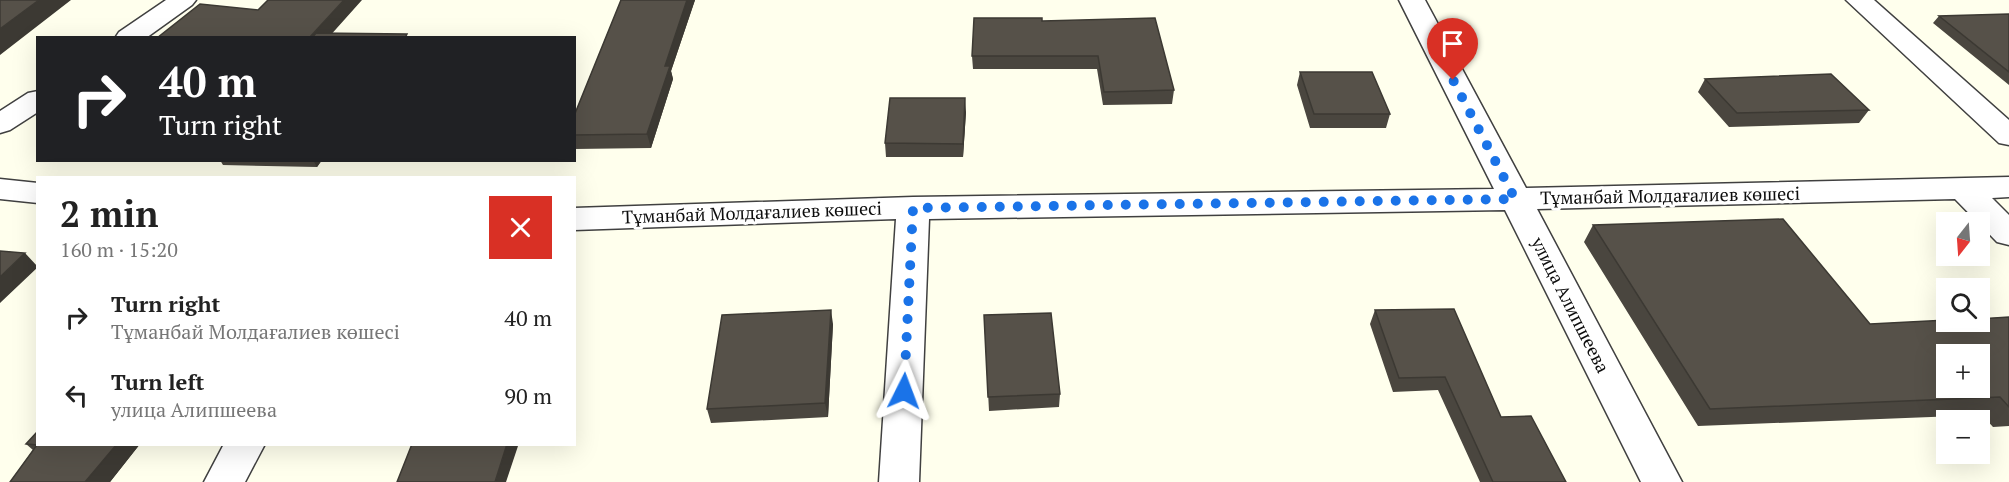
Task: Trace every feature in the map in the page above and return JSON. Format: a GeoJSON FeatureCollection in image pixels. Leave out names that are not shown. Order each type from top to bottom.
{"type":"FeatureCollection","features":[{"type":"Feature","properties":{"kind":"street"},"geometry":{"type":"LineString","coordinates":[[131,36],[183,0]]}},
{"type":"Feature","properties":{"kind":"street","name":"улица Алипшеева"},"geometry":{"type":"LineString","coordinates":[[1412,0],[1662,482]]}},
{"type":"Feature","properties":{"kind":"street"},"geometry":{"type":"LineString","coordinates":[[1859,0],[2009,135]]}},
{"type":"Feature","properties":{"kind":"street"},"geometry":{"type":"LineString","coordinates":[[0,124],[36,100]]}},
{"type":"Feature","properties":{"kind":"street","name":"Тұманбай Молдағалиев көшесі"},"geometry":{"type":"LineString","coordinates":[[576,219],[913,208],[1515,199],[2009,187]]}},
{"type":"Feature","properties":{"kind":"street"},"geometry":{"type":"LineString","coordinates":[[0,189],[36,193]]}},
{"type":"Feature","properties":{"kind":"street"},"geometry":{"type":"LineString","coordinates":[[1964,189],[2009,234]]}},
{"type":"Feature","properties":{"kind":"street"},"geometry":{"type":"LineString","coordinates":[[899,482],[913,208]]}},
{"type":"Feature","properties":{"kind":"street"},"geometry":{"type":"LineString","coordinates":[[224,482],[244,446]]}},
{"type":"Feature","properties":{"kind":"building"},"geometry":{"type":"Polygon","coordinates":[[[0,0],[39,0],[0,29],[0,0]]]}},
{"type":"Feature","properties":{"kind":"building"},"geometry":{"type":"Polygon","coordinates":[[[268,0],[344,0],[311,36],[160,36],[200,4],[258,10],[268,0]]]}},
{"type":"Feature","properties":{"kind":"building"},"geometry":{"type":"Polygon","coordinates":[[[621,0],[687,0],[665,66],[670,66],[647,134],[576,135],[576,111],[621,0]]]}},
{"type":"Feature","properties":{"kind":"building"},"geometry":{"type":"Polygon","coordinates":[[[2009,14],[2009,72],[1939,16],[2009,14]]]}},
{"type":"Feature","properties":{"kind":"building"},"geometry":{"type":"Polygon","coordinates":[[[974,18],[1042,18],[1042,21],[1155,18],[1174,90],[1104,92],[1098,56],[972,56],[974,18]]]}},
{"type":"Feature","properties":{"kind":"building"},"geometry":{"type":"Polygon","coordinates":[[[316,33],[407,34],[406,36],[314,36],[316,33]]]}},
{"type":"Feature","properties":{"kind":"building"},"geometry":{"type":"Polygon","coordinates":[[[1300,72],[1372,72],[1390,114],[1314,114],[1300,72]]]}},
{"type":"Feature","properties":{"kind":"building"},"geometry":{"type":"Polygon","coordinates":[[[1831,74],[1869,110],[1737,113],[1705,79],[1831,74]]]}},
{"type":"Feature","properties":{"kind":"building"},"geometry":{"type":"Polygon","coordinates":[[[890,98],[965,98],[963,144],[885,143],[890,98]]]}},
{"type":"Feature","properties":{"kind":"building"},"geometry":{"type":"Polygon","coordinates":[[[1783,219],[1870,324],[1936,321],[1936,332],[1990,332],[1990,318],[2009,317],[2009,407],[2000,397],[1990,397],[1990,344],[1936,344],[1936,398],[1976,398],[1710,409],[1593,225],[1783,219]]]}},
{"type":"Feature","properties":{"kind":"building"},"geometry":{"type":"Polygon","coordinates":[[[0,251],[25,253],[0,277],[0,251]]]}},
{"type":"Feature","properties":{"kind":"building"},"geometry":{"type":"Polygon","coordinates":[[[1454,309],[1501,417],[1531,416],[1566,482],[1493,482],[1445,377],[1399,378],[1375,310],[1454,309]]]}},
{"type":"Feature","properties":{"kind":"building"},"geometry":{"type":"Polygon","coordinates":[[[831,310],[825,403],[707,409],[722,315],[831,310]]]}},
{"type":"Feature","properties":{"kind":"building"},"geometry":{"type":"Polygon","coordinates":[[[1051,313],[1060,394],[988,397],[984,315],[1051,313]]]}},
{"type":"Feature","properties":{"kind":"building"},"geometry":{"type":"Polygon","coordinates":[[[36,433],[36,445],[26,444],[36,433]]]}},
{"type":"Feature","properties":{"kind":"building"},"geometry":{"type":"Polygon","coordinates":[[[36,446],[115,446],[85,482],[10,482],[36,446]]]}},
{"type":"Feature","properties":{"kind":"building"},"geometry":{"type":"Polygon","coordinates":[[[411,446],[506,446],[495,482],[397,482],[411,446]]]}},
{"type":"Feature","properties":{"kind":"route"},"geometry":{"type":"LineString","coordinates":[[904,391],[913,208],[1515,199],[1453,80]]}}]}
